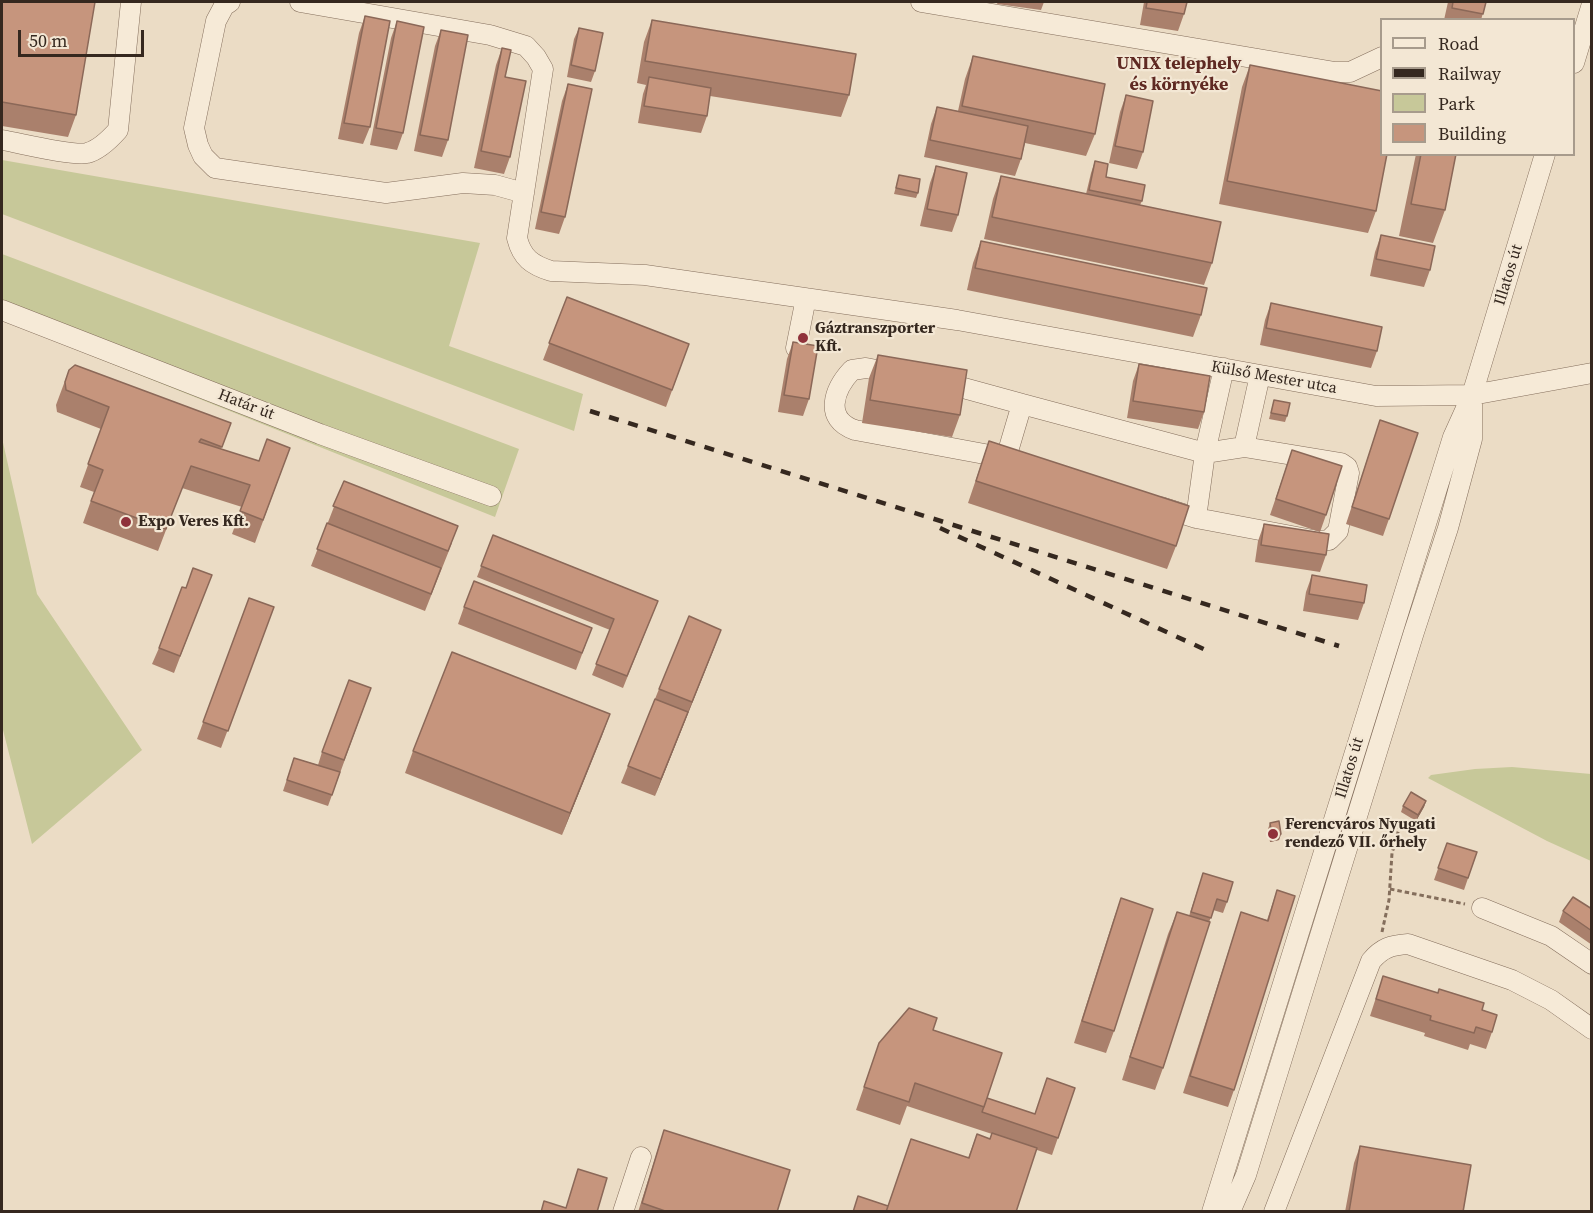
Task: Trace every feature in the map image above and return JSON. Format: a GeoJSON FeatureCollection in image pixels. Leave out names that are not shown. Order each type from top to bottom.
{"type":"FeatureCollection","features":[{"type":"Feature","properties":{"kind":"street"},"geometry":{"type":"LineString","coordinates":[[2,140],[88,153],[106,142],[118,130],[131,2]]}},
{"type":"Feature","properties":{"kind":"street"},"geometry":{"type":"LineString","coordinates":[[230,2],[224,6],[216,21],[194,128],[203,156],[215,168],[386,193],[463,183],[495,185],[524,193]]}},
{"type":"Feature","properties":{"kind":"street","name":"Külső Mester utca"},"geometry":{"type":"LineString","coordinates":[[300,2],[490,35],[526,46],[543,69],[517,238],[520,251],[527,260],[551,271],[645,275],[957,320],[1376,396],[1472,395],[1592,373]]}},
{"type":"Feature","properties":{"kind":"street"},"geometry":{"type":"LineString","coordinates":[[921,2],[1335,72],[1350,72],[1380,58]]}},
{"type":"Feature","properties":{"kind":"street"},"geometry":{"type":"LineString","coordinates":[[1575,60],[1592,3]]}},
{"type":"Feature","properties":{"kind":"street","name":"Illatos út"},"geometry":{"type":"LineString","coordinates":[[1212,1212],[1453,437],[1472,395],[1544,156]]}},
{"type":"Feature","properties":{"kind":"street"},"geometry":{"type":"LineString","coordinates":[[796,348],[806,298]]}},
{"type":"Feature","properties":{"kind":"street","name":"Határ út"},"geometry":{"type":"LineString","coordinates":[[2,310],[320,434],[492,496]]}},
{"type":"Feature","properties":{"kind":"street"},"geometry":{"type":"LineString","coordinates":[[1040,469],[1006,458],[846,427],[836,418],[834,403],[841,381],[852,370],[866,368],[951,384],[1205,453],[1244,447],[1341,463],[1347,467],[1349,473],[1338,531],[1329,540],[1318,541],[1196,518],[1140,500]]}},
{"type":"Feature","properties":{"kind":"street"},"geometry":{"type":"LineString","coordinates":[[1196,518],[1205,453],[1224,368]]}},
{"type":"Feature","properties":{"kind":"street"},"geometry":{"type":"LineString","coordinates":[[1244,447],[1260,375]]}},
{"type":"Feature","properties":{"kind":"street","name":"Illatos út"},"geometry":{"type":"LineString","coordinates":[[1230,1212],[1250,1164],[1410,644],[1448,528],[1472,439],[1472,395]]}},
{"type":"Feature","properties":{"kind":"street"},"geometry":{"type":"LineString","coordinates":[[1006,458],[1022,404]]}},
{"type":"Feature","properties":{"kind":"street"},"geometry":{"type":"LineString","coordinates":[[1482,908],[1551,936],[1592,964]]}},
{"type":"Feature","properties":{"kind":"street"},"geometry":{"type":"LineString","coordinates":[[1274,1212],[1371,961],[1378,952],[1391,945],[1408,944],[1512,980],[1551,1000],[1591,1028]]}},
{"type":"Feature","properties":{"kind":"street"},"geometry":{"type":"LineString","coordinates":[[623,1212],[640,1157]]}},
{"type":"Feature","properties":{"kind":"path"},"geometry":{"type":"LineString","coordinates":[[1378,952],[1390,889],[1392,853],[1401,822]]}},
{"type":"Feature","properties":{"kind":"path"},"geometry":{"type":"LineString","coordinates":[[1390,889],[1482,908]]}},
{"type":"Feature","properties":{"kind":"green space"},"geometry":{"type":"Polygon","coordinates":[[[2,160],[480,243],[449,346],[583,394],[574,431],[2,214],[2,160]]]}},
{"type":"Feature","properties":{"kind":"green space"},"geometry":{"type":"Polygon","coordinates":[[[2,254],[519,449],[495,517],[2,320],[2,254]]]}},
{"type":"Feature","properties":{"kind":"green space"},"geometry":{"type":"Polygon","coordinates":[[[2,438],[37,594],[142,750],[32,844],[2,726],[2,438]]]}},
{"type":"Feature","properties":{"kind":"green space"},"geometry":{"type":"Polygon","coordinates":[[[1512,767],[1591,774],[1591,861],[1547,841],[1428,778],[1431,775],[1475,769],[1512,767]]]}},
{"type":"Feature","properties":{"kind":"building"},"geometry":{"type":"Polygon","coordinates":[[[2,2],[95,2],[76,115],[2,102],[2,2]]]}},
{"type":"Feature","properties":{"kind":"building"},"geometry":{"type":"Polygon","coordinates":[[[1147,2],[1187,2],[1184,14],[1146,8],[1147,2]]]}},
{"type":"Feature","properties":{"kind":"building"},"geometry":{"type":"Polygon","coordinates":[[[1453,2],[1486,2],[1483,14],[1452,8],[1453,2]]]}},
{"type":"Feature","properties":{"kind":"building"},"geometry":{"type":"Polygon","coordinates":[[[365,16],[390,21],[370,127],[344,123],[365,16]]]}},
{"type":"Feature","properties":{"kind":"building"},"geometry":{"type":"Polygon","coordinates":[[[652,20],[856,54],[849,95],[645,61],[652,20]]]}},
{"type":"Feature","properties":{"kind":"building"},"geometry":{"type":"Polygon","coordinates":[[[397,21],[424,27],[403,133],[376,128],[397,21]]]}},
{"type":"Feature","properties":{"kind":"building"},"geometry":{"type":"Polygon","coordinates":[[[579,28],[603,33],[595,71],[571,65],[579,28]]]}},
{"type":"Feature","properties":{"kind":"building"},"geometry":{"type":"Polygon","coordinates":[[[441,30],[468,35],[448,140],[420,135],[441,30]]]}},
{"type":"Feature","properties":{"kind":"building"},"geometry":{"type":"Polygon","coordinates":[[[502,48],[511,50],[505,77],[526,81],[510,157],[481,151],[502,48]]]}},
{"type":"Feature","properties":{"kind":"building"},"geometry":{"type":"Polygon","coordinates":[[[973,56],[1105,84],[1095,134],[962,106],[973,56]]]}},
{"type":"Feature","properties":{"kind":"building"},"geometry":{"type":"Polygon","coordinates":[[[1250,65],[1380,91],[1380,156],[1387,156],[1376,211],[1227,181],[1250,65]]]}},
{"type":"Feature","properties":{"kind":"building"},"geometry":{"type":"Polygon","coordinates":[[[649,77],[711,88],[707,116],[644,106],[649,77]]]}},
{"type":"Feature","properties":{"kind":"building"},"geometry":{"type":"Polygon","coordinates":[[[568,84],[592,89],[565,217],[541,212],[568,84]]]}},
{"type":"Feature","properties":{"kind":"building"},"geometry":{"type":"Polygon","coordinates":[[[1126,95],[1153,101],[1143,152],[1115,146],[1126,95]]]}},
{"type":"Feature","properties":{"kind":"building"},"geometry":{"type":"Polygon","coordinates":[[[937,107],[1028,126],[1021,159],[930,140],[937,107]]]}},
{"type":"Feature","properties":{"kind":"building"},"geometry":{"type":"Polygon","coordinates":[[[1421,156],[1456,156],[1445,210],[1411,204],[1421,156]]]}},
{"type":"Feature","properties":{"kind":"building"},"geometry":{"type":"Polygon","coordinates":[[[1095,161],[1108,164],[1106,177],[1145,185],[1142,201],[1089,190],[1095,161]]]}},
{"type":"Feature","properties":{"kind":"building"},"geometry":{"type":"Polygon","coordinates":[[[936,166],[967,173],[958,215],[927,209],[936,166]]]}},
{"type":"Feature","properties":{"kind":"building"},"geometry":{"type":"Polygon","coordinates":[[[899,175],[920,179],[918,193],[896,188],[899,175]]]}},
{"type":"Feature","properties":{"kind":"building"},"geometry":{"type":"Polygon","coordinates":[[[1001,176],[1221,222],[1212,263],[992,217],[1001,176]]]}},
{"type":"Feature","properties":{"kind":"building"},"geometry":{"type":"Polygon","coordinates":[[[1381,235],[1435,246],[1430,270],[1376,259],[1381,235]]]}},
{"type":"Feature","properties":{"kind":"building"},"geometry":{"type":"Polygon","coordinates":[[[981,241],[1207,288],[1201,315],[975,268],[981,241]]]}},
{"type":"Feature","properties":{"kind":"building"},"geometry":{"type":"Polygon","coordinates":[[[567,297],[689,344],[672,390],[549,343],[567,297]]]}},
{"type":"Feature","properties":{"kind":"building"},"geometry":{"type":"Polygon","coordinates":[[[1271,303],[1382,327],[1377,351],[1266,328],[1271,303]]]}},
{"type":"Feature","properties":{"kind":"building"},"geometry":{"type":"Polygon","coordinates":[[[793,342],[818,346],[809,399],[784,395],[793,342]]]}},
{"type":"Feature","properties":{"kind":"building"},"geometry":{"type":"Polygon","coordinates":[[[878,355],[967,370],[960,415],[870,400],[878,355]]]}},
{"type":"Feature","properties":{"kind":"building"},"geometry":{"type":"Polygon","coordinates":[[[1139,364],[1210,376],[1204,412],[1133,401],[1139,364]]]}},
{"type":"Feature","properties":{"kind":"building"},"geometry":{"type":"Polygon","coordinates":[[[75,365],[231,423],[222,447],[201,439],[199,442],[259,461],[267,439],[290,448],[263,520],[240,511],[250,485],[191,466],[166,529],[91,501],[103,470],[88,464],[109,407],[66,390],[65,382],[69,370],[75,365]]]}},
{"type":"Feature","properties":{"kind":"building"},"geometry":{"type":"Polygon","coordinates":[[[1274,400],[1290,403],[1287,416],[1271,413],[1274,400]]]}},
{"type":"Feature","properties":{"kind":"building"},"geometry":{"type":"Polygon","coordinates":[[[1380,420],[1418,433],[1389,519],[1352,507],[1380,420]]]}},
{"type":"Feature","properties":{"kind":"building"},"geometry":{"type":"Polygon","coordinates":[[[989,441],[1189,506],[1176,546],[976,481],[989,441]]]}},
{"type":"Feature","properties":{"kind":"building"},"geometry":{"type":"Polygon","coordinates":[[[1292,450],[1342,466],[1326,515],[1276,499],[1292,450]]]}},
{"type":"Feature","properties":{"kind":"building"},"geometry":{"type":"Polygon","coordinates":[[[344,481],[458,526],[448,551],[333,506],[344,481]]]}},
{"type":"Feature","properties":{"kind":"building"},"geometry":{"type":"Polygon","coordinates":[[[327,523],[441,568],[431,594],[317,549],[327,523]]]}},
{"type":"Feature","properties":{"kind":"building"},"geometry":{"type":"Polygon","coordinates":[[[1264,524],[1329,534],[1326,555],[1261,545],[1264,524]]]}},
{"type":"Feature","properties":{"kind":"building"},"geometry":{"type":"Polygon","coordinates":[[[493,535],[658,601],[627,676],[596,664],[614,619],[481,566],[493,535]]]}},
{"type":"Feature","properties":{"kind":"building"},"geometry":{"type":"Polygon","coordinates":[[[193,568],[212,575],[180,656],[159,648],[182,587],[186,588],[193,568]]]}},
{"type":"Feature","properties":{"kind":"building"},"geometry":{"type":"Polygon","coordinates":[[[1312,575],[1367,585],[1364,603],[1309,594],[1312,575]]]}},
{"type":"Feature","properties":{"kind":"building"},"geometry":{"type":"Polygon","coordinates":[[[474,581],[592,628],[582,653],[464,607],[474,581]]]}},
{"type":"Feature","properties":{"kind":"building"},"geometry":{"type":"Polygon","coordinates":[[[249,598],[274,607],[228,731],[203,722],[249,598]]]}},
{"type":"Feature","properties":{"kind":"building"},"geometry":{"type":"Polygon","coordinates":[[[689,616],[721,630],[692,702],[659,689],[689,616]]]}},
{"type":"Feature","properties":{"kind":"building"},"geometry":{"type":"Polygon","coordinates":[[[452,652],[610,714],[570,813],[413,751],[452,652]]]}},
{"type":"Feature","properties":{"kind":"building"},"geometry":{"type":"Polygon","coordinates":[[[349,680],[371,688],[344,760],[322,752],[349,680]]]}},
{"type":"Feature","properties":{"kind":"building"},"geometry":{"type":"Polygon","coordinates":[[[655,699],[688,712],[661,779],[628,766],[655,699]]]}},
{"type":"Feature","properties":{"kind":"building"},"geometry":{"type":"Polygon","coordinates":[[[294,758],[340,772],[332,795],[287,780],[294,758]]]}},
{"type":"Feature","properties":{"kind":"building"},"geometry":{"type":"Polygon","coordinates":[[[1411,792],[1426,801],[1418,815],[1403,806],[1411,792]]]}},
{"type":"Feature","properties":{"kind":"building"},"geometry":{"type":"Polygon","coordinates":[[[1279,821],[1281,834],[1272,836],[1270,823],[1279,821]]]}},
{"type":"Feature","properties":{"kind":"building"},"geometry":{"type":"Polygon","coordinates":[[[1447,843],[1477,852],[1468,878],[1438,868],[1447,843]]]}},
{"type":"Feature","properties":{"kind":"building"},"geometry":{"type":"Polygon","coordinates":[[[1203,873],[1233,882],[1227,902],[1217,899],[1211,918],[1191,912],[1203,873]]]}},
{"type":"Feature","properties":{"kind":"building"},"geometry":{"type":"Polygon","coordinates":[[[1277,890],[1295,896],[1234,1090],[1190,1076],[1241,912],[1268,921],[1277,890]]]}},
{"type":"Feature","properties":{"kind":"building"},"geometry":{"type":"Polygon","coordinates":[[[1573,897],[1592,909],[1592,931],[1563,911],[1573,897]]]}},
{"type":"Feature","properties":{"kind":"building"},"geometry":{"type":"Polygon","coordinates":[[[1121,898],[1153,909],[1114,1031],[1082,1021],[1121,898]]]}},
{"type":"Feature","properties":{"kind":"building"},"geometry":{"type":"Polygon","coordinates":[[[1177,912],[1210,922],[1163,1068],[1130,1057],[1177,912]]]}},
{"type":"Feature","properties":{"kind":"building"},"geometry":{"type":"Polygon","coordinates":[[[1383,976],[1438,993],[1439,989],[1484,1003],[1482,1010],[1497,1015],[1492,1032],[1476,1027],[1474,1033],[1430,1020],[1431,1016],[1376,999],[1383,976]]]}},
{"type":"Feature","properties":{"kind":"building"},"geometry":{"type":"Polygon","coordinates":[[[909,1008],[937,1018],[933,1030],[1002,1053],[984,1107],[915,1083],[909,1102],[864,1087],[879,1043],[909,1008]]]}},
{"type":"Feature","properties":{"kind":"building"},"geometry":{"type":"Polygon","coordinates":[[[1047,1078],[1075,1088],[1058,1138],[982,1112],[987,1098],[1035,1114],[1047,1078]]]}},
{"type":"Feature","properties":{"kind":"building"},"geometry":{"type":"Polygon","coordinates":[[[664,1130],[790,1170],[777,1212],[668,1212],[642,1203],[664,1130]]]}},
{"type":"Feature","properties":{"kind":"building"},"geometry":{"type":"Polygon","coordinates":[[[992,1133],[1037,1148],[1016,1212],[886,1212],[911,1139],[969,1158],[977,1134],[990,1139],[992,1133]]]}},
{"type":"Feature","properties":{"kind":"building"},"geometry":{"type":"Polygon","coordinates":[[[1360,1146],[1471,1165],[1463,1212],[1349,1212],[1360,1146]]]}},
{"type":"Feature","properties":{"kind":"building"},"geometry":{"type":"Polygon","coordinates":[[[578,1169],[607,1178],[597,1212],[541,1212],[544,1201],[566,1208],[578,1169]]]}},
{"type":"Feature","properties":{"kind":"building"},"geometry":{"type":"Polygon","coordinates":[[[858,1196],[888,1206],[886,1212],[853,1212],[858,1196]]]}},
{"type":"Feature","properties":{"kind":"railway"},"geometry":{"type":"LineString","coordinates":[[590,411],[1339,646]]}},
{"type":"Feature","properties":{"kind":"railway"},"geometry":{"type":"LineString","coordinates":[[940,528],[1208,651]]}},
{"type":"Feature","properties":{"kind":"place","name":"Gáztranszporter Kft."},"geometry":{"type":"Point","coordinates":[803,338]}},
{"type":"Feature","properties":{"kind":"place","name":"Expo Veres Kft."},"geometry":{"type":"Point","coordinates":[126,522]}},
{"type":"Feature","properties":{"kind":"place","name":"Ferencváros Nyugati rendező VII. őrhely"},"geometry":{"type":"Point","coordinates":[1273,834]}},
{"type":"Feature","properties":{"kind":"district","name":"UNIX telephely és környéke"},"geometry":{"type":"Point","coordinates":[1179,74]}}]}
